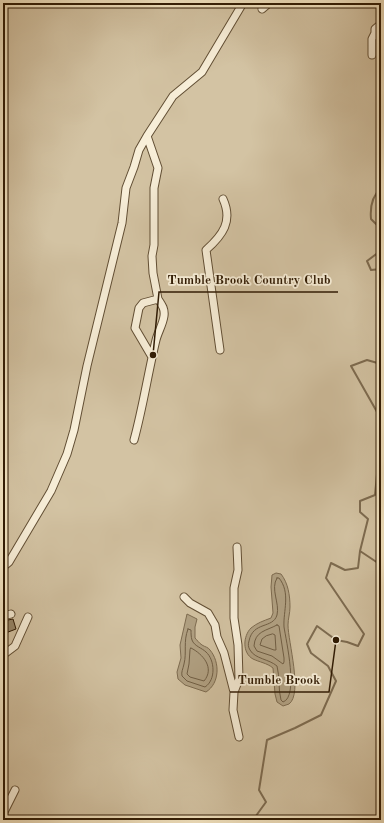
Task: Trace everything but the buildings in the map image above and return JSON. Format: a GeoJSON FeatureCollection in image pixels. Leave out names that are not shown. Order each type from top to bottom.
{"type":"FeatureCollection","features":[{"type":"Feature","properties":{"kind":"lane"},"geometry":{"type":"LineString","coordinates":[[3,567],[9,562],[51,491],[67,454],[74,430],[87,366],[122,223],[126,188],[139,150],[173,96],[202,72],[243,3]]}},
{"type":"Feature","properties":{"kind":"lane"},"geometry":{"type":"LineString","coordinates":[[262,9],[269,3]]}},
{"type":"Feature","properties":{"kind":"lane"},"geometry":{"type":"LineString","coordinates":[[378,3],[381,7]]}},
{"type":"Feature","properties":{"kind":"lane"},"geometry":{"type":"LineString","coordinates":[[372,55],[372,39],[376,32],[375,28],[381,24]]}},
{"type":"Feature","properties":{"kind":"lane"},"geometry":{"type":"LineString","coordinates":[[134,440],[140,419],[156,338],[164,317],[163,306],[158,299],[153,273],[152,256],[154,245],[154,188],[158,168],[147,136]]}},
{"type":"Feature","properties":{"kind":"lane"},"geometry":{"type":"LineString","coordinates":[[220,350],[206,250],[222,234],[227,221],[227,207],[223,199]]}},
{"type":"Feature","properties":{"kind":"lane"},"geometry":{"type":"LineString","coordinates":[[152,357],[135,328],[139,308],[143,303],[158,299]]}},
{"type":"Feature","properties":{"kind":"lane"},"geometry":{"type":"LineString","coordinates":[[234,692],[239,679],[238,645],[234,618],[234,588],[238,570],[237,547]]}},
{"type":"Feature","properties":{"kind":"lane"},"geometry":{"type":"LineString","coordinates":[[184,597],[190,603],[208,613],[216,625],[217,637],[224,653],[234,692],[233,710],[240,737]]}},
{"type":"Feature","properties":{"kind":"lane"},"geometry":{"type":"LineString","coordinates":[[3,616],[11,614]]}},
{"type":"Feature","properties":{"kind":"lane"},"geometry":{"type":"LineString","coordinates":[[3,655],[15,646],[28,617]]}},
{"type":"Feature","properties":{"kind":"lane"},"geometry":{"type":"LineString","coordinates":[[3,814],[15,790]]}},
{"type":"Feature","properties":{"kind":"shaded area"},"geometry":{"type":"Polygon","coordinates":[[[3,3],[381,3],[381,820],[3,820],[3,3]]]}},
{"type":"Feature","properties":{"kind":"water"},"geometry":{"type":"Polygon","coordinates":[[[276,573],[281,574],[287,585],[289,594],[290,607],[288,625],[295,679],[293,698],[289,704],[283,706],[277,702],[273,668],[253,659],[249,656],[245,649],[245,640],[248,631],[258,623],[271,618],[273,613],[271,587],[272,575],[276,573]]]}},
{"type":"Feature","properties":{"kind":"water"},"geometry":{"type":"Polygon","coordinates":[[[187,614],[197,619],[195,638],[209,649],[216,660],[216,678],[211,688],[206,692],[185,685],[178,679],[177,672],[181,658],[180,645],[187,614]]]}},
{"type":"Feature","properties":{"kind":"waterway"},"geometry":{"type":"LineString","coordinates":[[381,188],[374,198],[371,206],[371,219],[378,226],[381,224]]}},
{"type":"Feature","properties":{"kind":"waterway"},"geometry":{"type":"LineString","coordinates":[[381,248],[379,252],[367,261],[371,270],[381,269]]}},
{"type":"Feature","properties":{"kind":"waterway"},"geometry":{"type":"LineString","coordinates":[[381,364],[367,360],[351,366],[381,419]]}},
{"type":"Feature","properties":{"kind":"waterway"},"geometry":{"type":"LineString","coordinates":[[253,820],[266,802],[259,790],[267,740],[321,715],[336,681],[328,666],[311,653],[307,644],[317,626],[336,640],[358,646],[364,634],[326,578],[331,563],[345,570],[358,568],[360,551],[368,519],[360,512],[360,501],[375,495],[377,474],[381,474]]}},
{"type":"Feature","properties":{"kind":"waterway"},"geometry":{"type":"LineString","coordinates":[[360,551],[381,565]]}},
{"type":"Feature","properties":{"kind":"place","name":"Tumble Brook Country Club"},"geometry":{"type":"Point","coordinates":[153,355]}},
{"type":"Feature","properties":{"kind":"place","name":"Tumble Brook"},"geometry":{"type":"Point","coordinates":[336,640]}}]}
